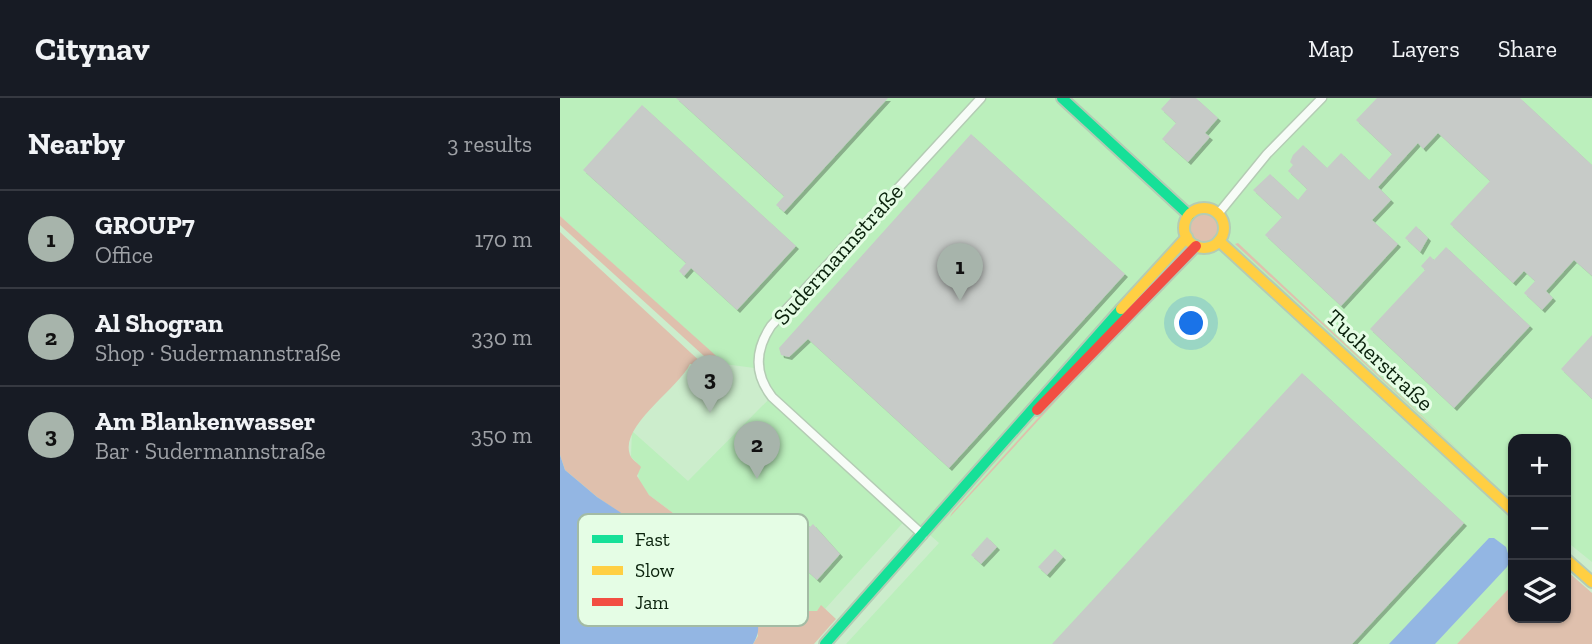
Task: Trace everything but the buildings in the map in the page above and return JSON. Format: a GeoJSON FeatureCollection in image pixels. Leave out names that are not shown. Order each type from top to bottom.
{"type":"FeatureCollection","features":[{"type":"Feature","properties":{"kind":"street","name":"Sudermannstraße"},"geometry":{"type":"LineString","coordinates":[[923,535],[772,397],[761,380],[758,357],[764,336],[771,326],[981,98]]}},
{"type":"Feature","properties":{"kind":"street"},"geometry":{"type":"LineString","coordinates":[[1062,98],[1189,215]]}},
{"type":"Feature","properties":{"kind":"street"},"geometry":{"type":"LineString","coordinates":[[1218,214],[1268,154],[1322,98]]}},
{"type":"Feature","properties":{"kind":"street"},"geometry":{"type":"LineString","coordinates":[[1206,208],[1218,214],[1223,226],[1219,241],[1207,247],[1196,246],[1187,237],[1184,226],[1189,215],[1206,208]]}},
{"type":"Feature","properties":{"kind":"street"},"geometry":{"type":"LineString","coordinates":[[825,644],[1029,416],[1044,393],[1187,237]]}},
{"type":"Feature","properties":{"kind":"street","name":"Tucherstraße"},"geometry":{"type":"LineString","coordinates":[[1219,241],[1508,506]]}},
{"type":"Feature","properties":{"kind":"street"},"geometry":{"type":"LineString","coordinates":[[1029,416],[1050,399],[1196,246]]}},
{"type":"Feature","properties":{"kind":"street"},"geometry":{"type":"LineString","coordinates":[[1567,560],[1592,583]]}},
{"type":"Feature","properties":{"kind":"shaded area"},"geometry":{"type":"Polygon","coordinates":[[[560,98],[1592,98],[1592,562],[1571,545],[1571,434],[1508,434],[1508,589],[1457,644],[846,644],[939,543],[909,516],[825,609],[821,606],[817,611],[809,611],[808,514],[674,514],[649,495],[639,482],[637,463],[631,457],[632,431],[688,481],[774,394],[762,369],[724,364],[560,216],[560,98]]]}},
{"type":"Feature","properties":{"kind":"shaded area"},"geometry":{"type":"Polygon","coordinates":[[[1204,214],[1214,218],[1218,228],[1214,238],[1204,242],[1194,238],[1190,228],[1194,218],[1204,214]]]}},
{"type":"Feature","properties":{"kind":"shaded area"},"geometry":{"type":"Polygon","coordinates":[[[560,216],[724,364],[714,363],[704,356],[560,225],[560,216]]]}},
{"type":"Feature","properties":{"kind":"shaded area"},"geometry":{"type":"Polygon","coordinates":[[[560,232],[704,365],[690,364],[641,420],[629,444],[631,457],[641,467],[637,476],[649,495],[674,514],[622,514],[565,470],[560,455],[560,232]]]}},
{"type":"Feature","properties":{"kind":"shaded area"},"geometry":{"type":"Polygon","coordinates":[[[1238,243],[1469,460],[1235,244],[1238,243]]]}},
{"type":"Feature","properties":{"kind":"shaded area"},"geometry":{"type":"Polygon","coordinates":[[[1141,304],[1143,306],[950,517],[952,513],[1141,304]]]}},
{"type":"Feature","properties":{"kind":"shaded area"},"geometry":{"type":"Polygon","coordinates":[[[1571,574],[1592,593],[1592,644],[1457,644],[1508,589],[1508,623],[1571,623],[1571,574]]]}},
{"type":"Feature","properties":{"kind":"shaded area"},"geometry":{"type":"Polygon","coordinates":[[[821,605],[836,619],[814,644],[753,644],[758,636],[756,626],[808,626],[808,610],[817,611],[821,605]]]}},
{"type":"Feature","properties":{"kind":"water"},"geometry":{"type":"Polygon","coordinates":[[[560,455],[565,470],[597,497],[623,514],[578,514],[578,626],[758,627],[753,644],[560,644],[560,455]]]}},
{"type":"Feature","properties":{"kind":"water"},"geometry":{"type":"Polygon","coordinates":[[[1489,538],[1494,538],[1506,547],[1507,567],[1435,644],[1389,644],[1489,538]]]}},
{"type":"Feature","properties":{"kind":"traffic: fast"},"geometry":{"type":"LineString","coordinates":[[1062,98],[1189,215]]}},
{"type":"Feature","properties":{"kind":"traffic: fast"},"geometry":{"type":"LineString","coordinates":[[825,644],[1121,309]]}},
{"type":"Feature","properties":{"kind":"traffic: slow"},"geometry":{"type":"LineString","coordinates":[[1204,208],[1218,214],[1224,228],[1218,242],[1204,248],[1190,242],[1184,228],[1190,214],[1204,208]]}},
{"type":"Feature","properties":{"kind":"traffic: slow"},"geometry":{"type":"LineString","coordinates":[[1121,309],[1187,237]]}},
{"type":"Feature","properties":{"kind":"traffic: slow"},"geometry":{"type":"LineString","coordinates":[[1219,241],[1508,506]]}},
{"type":"Feature","properties":{"kind":"traffic: slow"},"geometry":{"type":"LineString","coordinates":[[1567,560],[1592,582]]}},
{"type":"Feature","properties":{"kind":"traffic: jam"},"geometry":{"type":"LineString","coordinates":[[1037,410],[1196,246]]}},
{"type":"Feature","properties":{"kind":"place","name":"GROUP7"},"geometry":{"type":"Point","coordinates":[960,301]}},
{"type":"Feature","properties":{"kind":"place","name":"Am Blankenwasser"},"geometry":{"type":"Point","coordinates":[710,413]}},
{"type":"Feature","properties":{"kind":"place","name":"Al Shogran"},"geometry":{"type":"Point","coordinates":[757,479]}}]}
